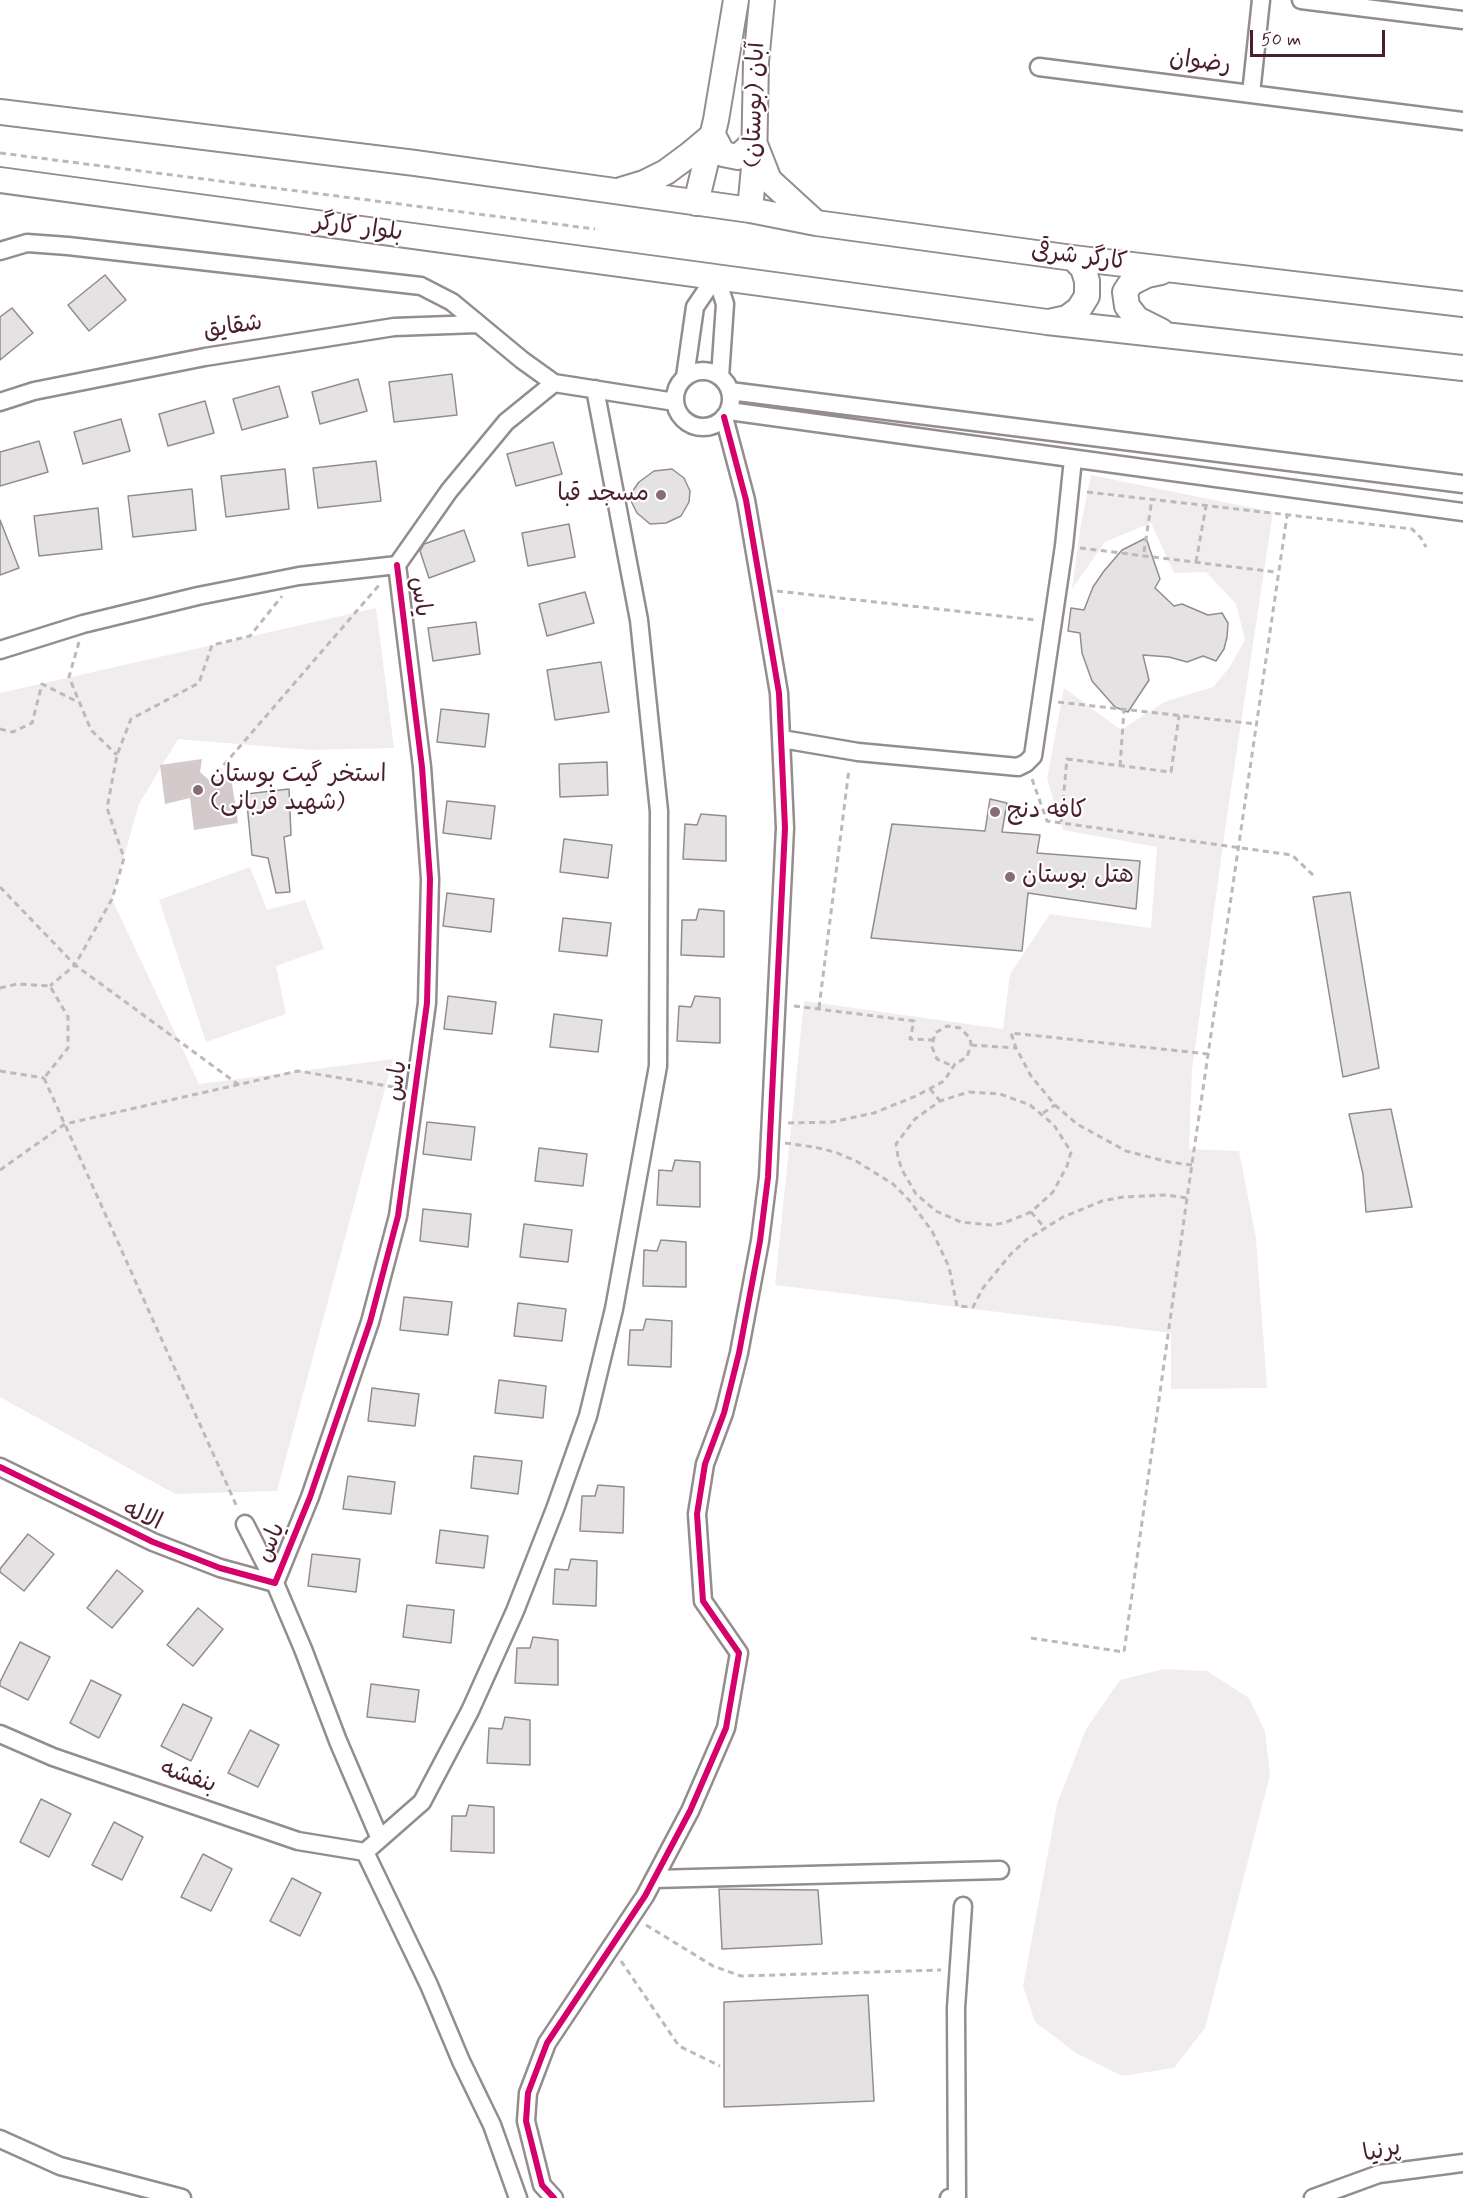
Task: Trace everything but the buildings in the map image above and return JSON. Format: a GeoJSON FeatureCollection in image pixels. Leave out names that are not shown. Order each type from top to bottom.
{"type":"FeatureCollection","features":[{"type":"Feature","properties":{"kind":"main road","name":"آبان (بوستان)"},"geometry":{"type":"LineString","coordinates":[[696,203],[713,135],[731,42],[736,0]]}},
{"type":"Feature","properties":{"kind":"main road","name":"آبان (بوستان)"},"geometry":{"type":"LineString","coordinates":[[750,210],[756,62],[762,0]]}},
{"type":"Feature","properties":{"kind":"main road"},"geometry":{"type":"LineString","coordinates":[[0,112],[415,163],[696,203]]}},
{"type":"Feature","properties":{"kind":"main road"},"geometry":{"type":"LineString","coordinates":[[616,192],[644,183],[666,172],[713,135],[723,154],[738,157],[754,142],[769,180],[816,223]]}},
{"type":"Feature","properties":{"kind":"main road","name":"بلوار کارگر"},"geometry":{"type":"LineString","coordinates":[[0,180],[716,276]]}},
{"type":"Feature","properties":{"kind":"main road","name":"کارگر شرقی"},"geometry":{"type":"LineString","coordinates":[[696,203],[750,210],[816,223],[1073,258],[1463,304]]}},
{"type":"Feature","properties":{"kind":"main road"},"geometry":{"type":"LineString","coordinates":[[1047,322],[1067,318],[1079,309],[1087,296],[1087,282],[1083,268],[1073,258]]}},
{"type":"Feature","properties":{"kind":"main road"},"geometry":{"type":"LineString","coordinates":[[1166,334],[1137,319],[1127,306],[1125,291],[1131,283],[1147,275],[1173,270]]}},
{"type":"Feature","properties":{"kind":"main road"},"geometry":{"type":"LineString","coordinates":[[716,276],[1047,322],[1463,368]]}},
{"type":"Feature","properties":{"kind":"street"},"geometry":{"type":"LineString","coordinates":[[1251,94],[1261,0]]}},
{"type":"Feature","properties":{"kind":"street"},"geometry":{"type":"LineString","coordinates":[[1301,0],[1463,20]]}},
{"type":"Feature","properties":{"kind":"street","name":"رضوان"},"geometry":{"type":"LineString","coordinates":[[1039,67],[1463,121]]}},
{"type":"Feature","properties":{"kind":"street"},"geometry":{"type":"LineString","coordinates":[[0,251],[27,243],[68,246],[421,286],[452,302],[554,383],[675,402]]}},
{"type":"Feature","properties":{"kind":"street"},"geometry":{"type":"LineString","coordinates":[[716,276],[726,304],[720,376]]}},
{"type":"Feature","properties":{"kind":"street"},"geometry":{"type":"LineString","coordinates":[[716,276],[695,307],[685,377],[675,393],[678,412],[691,424],[709,426],[726,414],[1463,512]]}},
{"type":"Feature","properties":{"kind":"street","name":"شقایق"},"geometry":{"type":"LineString","coordinates":[[0,402],[33,391],[205,357],[394,327],[477,324]]}},
{"type":"Feature","properties":{"kind":"street"},"geometry":{"type":"LineString","coordinates":[[554,2198],[543,2185],[526,2121],[528,2093],[547,2043],[633,1915],[690,1811],[726,1728],[739,1653],[703,1601],[697,1514],[705,1464],[724,1413],[750,1298],[768,1177],[785,828],[782,740],[779,693],[762,589],[746,500],[726,414],[730,391],[720,376],[712,372],[702,370],[685,377]]}},
{"type":"Feature","properties":{"kind":"street"},"geometry":{"type":"LineString","coordinates":[[0,650],[84,624],[198,596],[298,576],[397,565],[449,491],[506,422],[554,383]]}},
{"type":"Feature","properties":{"kind":"street"},"geometry":{"type":"LineString","coordinates":[[518,2198],[492,2125],[461,2061],[429,1985],[365,1852],[422,1802],[470,1711],[515,1611],[559,1498],[588,1416],[614,1309],[658,1066],[659,811],[639,621],[595,389]]}},
{"type":"Feature","properties":{"kind":"street"},"geometry":{"type":"LineString","coordinates":[[730,391],[1463,484]]}},
{"type":"Feature","properties":{"kind":"street"},"geometry":{"type":"LineString","coordinates":[[782,740],[852,751],[1017,767],[1026,763],[1033,756],[1064,546],[1073,459]]}},
{"type":"Feature","properties":{"kind":"street","name":"یاس"},"geometry":{"type":"LineString","coordinates":[[275,1583],[310,1497],[370,1322],[398,1216],[427,1003],[430,879],[422,767],[397,565]]}},
{"type":"Feature","properties":{"kind":"street","name":"الاله"},"geometry":{"type":"LineString","coordinates":[[0,1467],[153,1542],[220,1568],[275,1583]]}},
{"type":"Feature","properties":{"kind":"street"},"geometry":{"type":"LineString","coordinates":[[245,1524],[275,1583],[380,1839]]}},
{"type":"Feature","properties":{"kind":"street","name":"بنفشه"},"geometry":{"type":"LineString","coordinates":[[0,1734],[53,1757],[298,1841],[365,1852]]}},
{"type":"Feature","properties":{"kind":"street"},"geometry":{"type":"LineString","coordinates":[[654,1879],[1000,1870]]}},
{"type":"Feature","properties":{"kind":"street"},"geometry":{"type":"LineString","coordinates":[[949,2198],[957,2197],[956,2008],[963,1906]]}},
{"type":"Feature","properties":{"kind":"street"},"geometry":{"type":"LineString","coordinates":[[0,2139],[60,2166],[182,2198]]}},
{"type":"Feature","properties":{"kind":"street","name":"پرنیا"},"geometry":{"type":"LineString","coordinates":[[1314,2198],[1379,2174],[1463,2163]]}},
{"type":"Feature","properties":{"kind":"path"},"geometry":{"type":"LineString","coordinates":[[0,153],[595,228]]}},
{"type":"Feature","properties":{"kind":"path"},"geometry":{"type":"LineString","coordinates":[[1070,490],[1412,529],[1426,547]]}},
{"type":"Feature","properties":{"kind":"path"},"geometry":{"type":"LineString","coordinates":[[1144,552],[1152,500]]}},
{"type":"Feature","properties":{"kind":"path"},"geometry":{"type":"LineString","coordinates":[[1196,562],[1206,506]]}},
{"type":"Feature","properties":{"kind":"path"},"geometry":{"type":"LineString","coordinates":[[1031,1638],[1124,1652],[1187,1197],[1287,516]]}},
{"type":"Feature","properties":{"kind":"path"},"geometry":{"type":"LineString","coordinates":[[1064,546],[1275,572]]}},
{"type":"Feature","properties":{"kind":"path"},"geometry":{"type":"LineString","coordinates":[[210,781],[397,565]]}},
{"type":"Feature","properties":{"kind":"path"},"geometry":{"type":"LineString","coordinates":[[0,988],[16,984],[50,986],[75,965],[112,900],[124,858],[107,808],[117,755],[131,719],[199,683],[212,645],[250,636],[298,576]]}},
{"type":"Feature","properties":{"kind":"path"},"geometry":{"type":"LineString","coordinates":[[762,589],[1053,622]]}},
{"type":"Feature","properties":{"kind":"path"},"geometry":{"type":"LineString","coordinates":[[84,624],[69,677],[91,730],[117,755]]}},
{"type":"Feature","properties":{"kind":"path"},"geometry":{"type":"LineString","coordinates":[[0,729],[13,732],[32,723],[42,684],[80,702]]}},
{"type":"Feature","properties":{"kind":"path"},"geometry":{"type":"LineString","coordinates":[[1041,701],[1256,724]]}},
{"type":"Feature","properties":{"kind":"path"},"geometry":{"type":"LineString","coordinates":[[1119,766],[1124,710]]}},
{"type":"Feature","properties":{"kind":"path"},"geometry":{"type":"LineString","coordinates":[[1060,822],[1067,759],[1171,772],[1179,716]]}},
{"type":"Feature","properties":{"kind":"path"},"geometry":{"type":"LineString","coordinates":[[819,1008],[852,751]]}},
{"type":"Feature","properties":{"kind":"path"},"geometry":{"type":"LineString","coordinates":[[1026,763],[1047,820],[1292,855],[1314,876]]}},
{"type":"Feature","properties":{"kind":"path"},"geometry":{"type":"LineString","coordinates":[[0,886],[75,965],[240,1085]]}},
{"type":"Feature","properties":{"kind":"path"},"geometry":{"type":"LineString","coordinates":[[44,1078],[68,1048],[68,1017],[50,986]]}},
{"type":"Feature","properties":{"kind":"path"},"geometry":{"type":"LineString","coordinates":[[777,1005],[819,1008],[914,1021],[910,1039],[933,1040]]}},
{"type":"Feature","properties":{"kind":"path"},"geometry":{"type":"LineString","coordinates":[[771,1121],[812,1124],[852,1119],[895,1106],[930,1089],[944,1081],[955,1064],[967,1057],[971,1045],[966,1032],[954,1026],[940,1029],[933,1040],[932,1047],[937,1059],[948,1064],[955,1064]]}},
{"type":"Feature","properties":{"kind":"path"},"geometry":{"type":"LineString","coordinates":[[1192,1165],[1125,1151],[1077,1124],[1055,1105],[1031,1076],[1011,1033],[1208,1054]]}},
{"type":"Feature","properties":{"kind":"path"},"geometry":{"type":"LineString","coordinates":[[971,1045],[1016,1048]]}},
{"type":"Feature","properties":{"kind":"path"},"geometry":{"type":"LineString","coordinates":[[0,1071],[44,1078]]}},
{"type":"Feature","properties":{"kind":"path"},"geometry":{"type":"LineString","coordinates":[[0,1170],[65,1124],[298,1071],[415,1090]]}},
{"type":"Feature","properties":{"kind":"path"},"geometry":{"type":"LineString","coordinates":[[44,1078],[245,1524]]}},
{"type":"Feature","properties":{"kind":"path"},"geometry":{"type":"LineString","coordinates":[[930,1089],[940,1101]]}},
{"type":"Feature","properties":{"kind":"path"},"geometry":{"type":"LineString","coordinates":[[969,1092],[1000,1094],[1016,1098],[1043,1113],[1064,1138],[1071,1152],[1067,1166],[1053,1192],[1031,1212],[1004,1223],[975,1225],[949,1218],[926,1203],[916,1194],[902,1170],[896,1144],[915,1119],[940,1101],[969,1092]]}},
{"type":"Feature","properties":{"kind":"path"},"geometry":{"type":"LineString","coordinates":[[1043,1113],[1055,1105]]}},
{"type":"Feature","properties":{"kind":"path"},"geometry":{"type":"LineString","coordinates":[[770,1143],[814,1147],[856,1161],[893,1184],[909,1200],[933,1231],[949,1267],[957,1306],[973,1307],[996,1271],[1026,1240],[1072,1212],[1102,1201],[1145,1195],[1187,1197]]}},
{"type":"Feature","properties":{"kind":"path"},"geometry":{"type":"LineString","coordinates":[[909,1200],[916,1194]]}},
{"type":"Feature","properties":{"kind":"path"},"geometry":{"type":"LineString","coordinates":[[1031,1212],[1044,1227]]}},
{"type":"Feature","properties":{"kind":"path"},"geometry":{"type":"LineString","coordinates":[[633,1915],[713,1966],[741,1976],[959,1969]]}},
{"type":"Feature","properties":{"kind":"path"},"geometry":{"type":"LineString","coordinates":[[612,1947],[679,2046],[720,2066]]}},
{"type":"Feature","properties":{"kind":"shaded area"},"geometry":{"type":"Polygon","coordinates":[[[1091,475],[1273,512],[1228,809],[1192,1070],[1189,1149],[1239,1151],[1256,1238],[1267,1388],[1171,1389],[1171,1333],[775,1285],[804,1001],[1003,1029],[1010,974],[1050,914],[1151,928],[1157,847],[1063,830],[1047,779],[1064,688],[1121,730],[1164,702],[1213,687],[1229,668],[1245,640],[1236,604],[1206,572],[1174,573],[1151,523],[1105,542],[1072,589],[1081,524],[1091,475]]]}},
{"type":"Feature","properties":{"kind":"shaded area"},"geometry":{"type":"Polygon","coordinates":[[[376,608],[394,748],[311,750],[178,739],[139,804],[112,899],[199,1084],[393,1059],[277,1491],[175,1494],[0,1397],[0,693],[376,608]]]}},
{"type":"Feature","properties":{"kind":"shaded area","name":"استخر گیت بوستان (شهید قربانی)"},"geometry":{"type":"Polygon","coordinates":[[[202,759],[200,772],[210,781],[231,777],[238,823],[194,830],[190,798],[165,804],[160,765],[202,759]]]}},
{"type":"Feature","properties":{"kind":"shaded area"},"geometry":{"type":"Polygon","coordinates":[[[250,867],[267,910],[305,900],[324,949],[276,966],[286,1014],[206,1042],[159,900],[250,867]]]}},
{"type":"Feature","properties":{"kind":"shaded area"},"geometry":{"type":"Polygon","coordinates":[[[1164,1669],[1207,1671],[1249,1698],[1265,1731],[1270,1775],[1205,2028],[1174,2068],[1122,2076],[1076,2053],[1035,2022],[1023,1986],[1057,1804],[1086,1729],[1120,1680],[1164,1669]]]}},
{"type":"Feature","properties":{"kind":"cycle path"},"geometry":{"type":"LineString","coordinates":[[554,2198],[542,2185],[526,2121],[528,2093],[547,2043],[645,1896],[690,1811],[726,1728],[739,1653],[703,1601],[697,1514],[705,1464],[724,1413],[739,1353],[760,1241],[768,1177],[785,828],[779,693],[746,500],[724,417]]}},
{"type":"Feature","properties":{"kind":"cycle path"},"geometry":{"type":"LineString","coordinates":[[0,1467],[153,1542],[220,1568],[275,1583],[310,1497],[370,1322],[398,1216],[427,1003],[430,879],[422,767],[397,565]]}},
{"type":"Feature","properties":{"kind":"place","name":"مسجد قبا"},"geometry":{"type":"Point","coordinates":[661,495]}},
{"type":"Feature","properties":{"kind":"place","name":"استخر گیت بوستان (شهید قربانی)"},"geometry":{"type":"Point","coordinates":[198,790]}},
{"type":"Feature","properties":{"kind":"place","name":"کافه دنج"},"geometry":{"type":"Point","coordinates":[995,812]}},
{"type":"Feature","properties":{"kind":"place","name":"هتل بوستان"},"geometry":{"type":"Point","coordinates":[1010,877]}}]}
